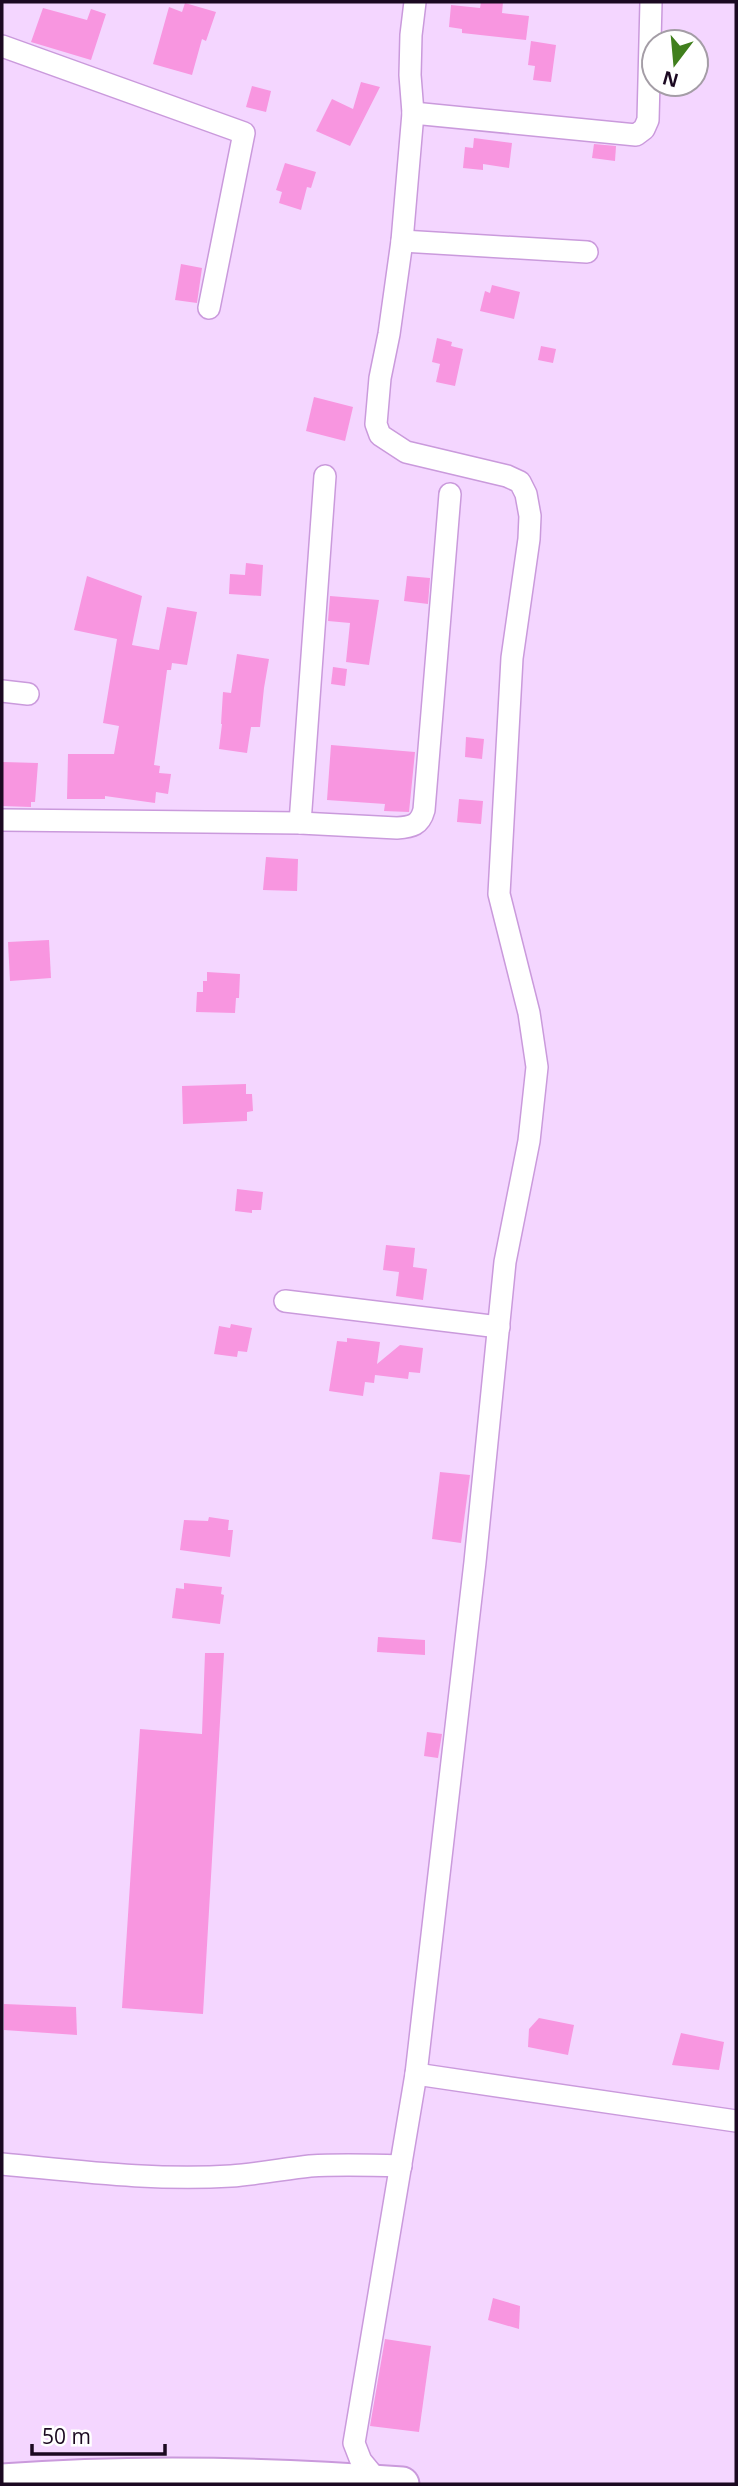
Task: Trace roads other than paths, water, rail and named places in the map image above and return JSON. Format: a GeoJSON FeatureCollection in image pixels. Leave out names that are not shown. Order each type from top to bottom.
{"type":"FeatureCollection","features":[{"type":"Feature","properties":{"kind":"highway"},"geometry":{"type":"LineString","coordinates":[[2,2481],[92,2474],[211,2475],[387,2484]]}},
{"type":"Feature","properties":{"kind":"street"},"geometry":{"type":"LineString","coordinates":[[387,2484],[361,2461],[354,2442],[416,2074],[475,1562],[505,1262],[528,1141],[537,1067],[529,1013],[499,894],[512,658],[529,539],[530,516],[526,494],[520,482],[507,476],[406,452],[380,435],[376,424],[380,379],[402,242],[414,113],[410,75],[415,2]]}},
{"type":"Feature","properties":{"kind":"street"},"geometry":{"type":"LineString","coordinates":[[414,113],[636,135],[644,129],[648,120],[651,2]]}},
{"type":"Feature","properties":{"kind":"street"},"geometry":{"type":"LineString","coordinates":[[2,46],[244,133],[209,309]]}},
{"type":"Feature","properties":{"kind":"street"},"geometry":{"type":"LineString","coordinates":[[402,242],[587,252]]}},
{"type":"Feature","properties":{"kind":"street"},"geometry":{"type":"LineString","coordinates":[[300,823],[325,477]]}},
{"type":"Feature","properties":{"kind":"street"},"geometry":{"type":"LineString","coordinates":[[2,820],[413,827],[421,820],[424,810],[450,494]]}},
{"type":"Feature","properties":{"kind":"street"},"geometry":{"type":"LineString","coordinates":[[2,691],[28,694]]}},
{"type":"Feature","properties":{"kind":"street"},"geometry":{"type":"LineString","coordinates":[[285,1301],[499,1327]]}},
{"type":"Feature","properties":{"kind":"street"},"geometry":{"type":"LineString","coordinates":[[416,2074],[736,2121]]}},
{"type":"Feature","properties":{"kind":"street"},"geometry":{"type":"LineString","coordinates":[[2,2164],[105,2174],[178,2177],[232,2176],[346,2164],[401,2166]]}}]}
